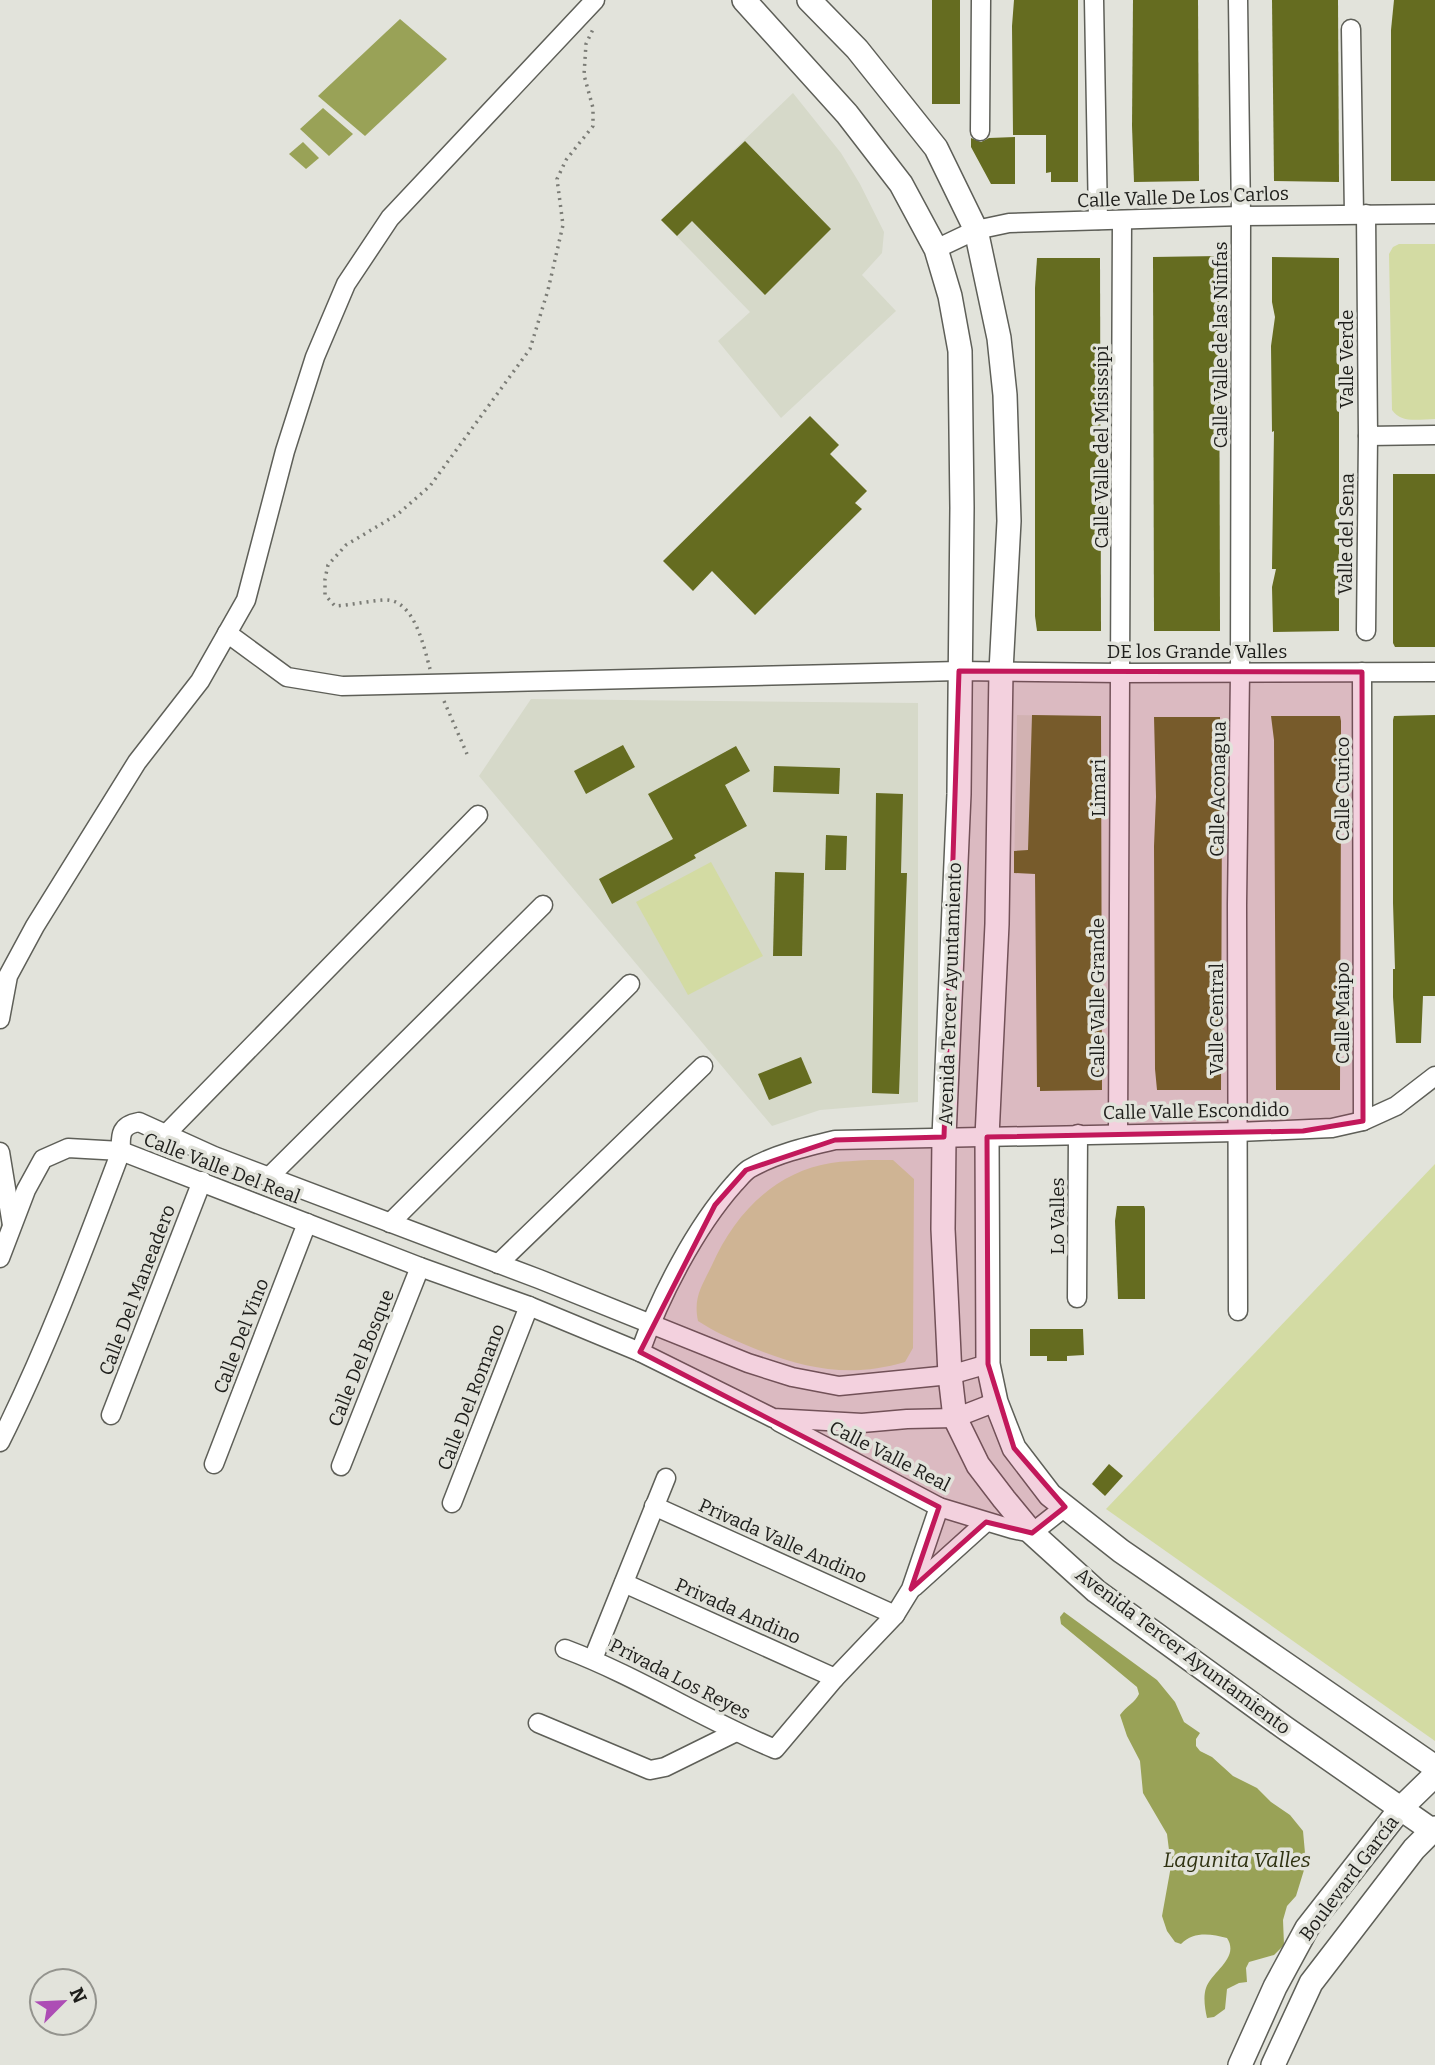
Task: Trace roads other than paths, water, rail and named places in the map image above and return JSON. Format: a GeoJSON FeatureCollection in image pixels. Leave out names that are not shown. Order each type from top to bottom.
{"type":"FeatureCollection","features":[{"type":"Feature","properties":{"kind":"main road","name":"Avenida Tercer Ayuntamiento"},"geometry":{"type":"LineString","coordinates":[[744,0],[847,114],[901,184],[936,249],[950,296],[960,351],[962,508],[959,794],[944,1137],[943,1228],[950,1375],[955,1418],[978,1465],[1032,1533],[1096,1591],[1285,1728],[1434,1829]]}},
{"type":"Feature","properties":{"kind":"main road"},"geometry":{"type":"LineString","coordinates":[[809,0],[857,49],[936,148],[976,230],[999,338],[1005,396],[1009,521],[1001,671],[998,924],[987,1137],[988,1364],[996,1402],[1014,1448],[1050,1495],[1171,1586],[1435,1767]]}},
{"type":"Feature","properties":{"kind":"main road","name":"Boulevard García"},"geometry":{"type":"LineString","coordinates":[[1240,2065],[1275,1987],[1307,1928],[1401,1808],[1435,1775]]}},
{"type":"Feature","properties":{"kind":"main road","name":"Boulevard García"},"geometry":{"type":"LineString","coordinates":[[1273,2065],[1311,1983],[1414,1849],[1434,1829]]}},
{"type":"Feature","properties":{"kind":"street"},"geometry":{"type":"LineString","coordinates":[[0,1019],[8,976],[35,926],[137,762],[200,681],[246,600],[285,451],[315,357],[346,284],[390,218],[595,0]]}},
{"type":"Feature","properties":{"kind":"street"},"geometry":{"type":"LineString","coordinates":[[980,131],[981,0]]}},
{"type":"Feature","properties":{"kind":"street"},"geometry":{"type":"LineString","coordinates":[[1094,0],[1098,220]]}},
{"type":"Feature","properties":{"kind":"street","name":"Calle Valle de las Ninfas"},"geometry":{"type":"LineString","coordinates":[[1238,0],[1241,216],[1240,673]]}},
{"type":"Feature","properties":{"kind":"street","name":"Valle Verde"},"geometry":{"type":"LineString","coordinates":[[1352,29],[1368,436]]}},
{"type":"Feature","properties":{"kind":"street","name":"Calle Valle De Los Carlos"},"geometry":{"type":"LineString","coordinates":[[936,249],[976,230],[1009,223],[1435,214]]}},
{"type":"Feature","properties":{"kind":"street","name":"Calle Valle del Misissipi"},"geometry":{"type":"LineString","coordinates":[[1120,673],[1122,220]]}},
{"type":"Feature","properties":{"kind":"street"},"geometry":{"type":"LineString","coordinates":[[1368,436],[1435,435]]}},
{"type":"Feature","properties":{"kind":"street","name":"Valle del Sena"},"geometry":{"type":"LineString","coordinates":[[1366,631],[1368,436]]}},
{"type":"Feature","properties":{"kind":"street","name":"DE los Grande Valles"},"geometry":{"type":"LineString","coordinates":[[227,633],[288,677],[342,686],[959,671],[1435,671]]}},
{"type":"Feature","properties":{"kind":"street","name":"Calle Curico"},"geometry":{"type":"LineString","coordinates":[[1362,672],[1363,906]]}},
{"type":"Feature","properties":{"kind":"street","name":"Limari"},"geometry":{"type":"LineString","coordinates":[[1118,904],[1120,673]]}},
{"type":"Feature","properties":{"kind":"street","name":"Calle Aconagua"},"geometry":{"type":"LineString","coordinates":[[1237,905],[1240,673]]}},
{"type":"Feature","properties":{"kind":"street"},"geometry":{"type":"LineString","coordinates":[[166,1133],[478,815]]}},
{"type":"Feature","properties":{"kind":"street","name":"Calle Valle Grande"},"geometry":{"type":"LineString","coordinates":[[1118,904],[1118,1133]]}},
{"type":"Feature","properties":{"kind":"street"},"geometry":{"type":"LineString","coordinates":[[270,1177],[543,905]]}},
{"type":"Feature","properties":{"kind":"street","name":"Valle Central"},"geometry":{"type":"LineString","coordinates":[[1237,905],[1238,1311]]}},
{"type":"Feature","properties":{"kind":"street","name":"Calle Maipo"},"geometry":{"type":"LineString","coordinates":[[1363,906],[1363,1121]]}},
{"type":"Feature","properties":{"kind":"street"},"geometry":{"type":"LineString","coordinates":[[390,1223],[630,984]]}},
{"type":"Feature","properties":{"kind":"street"},"geometry":{"type":"LineString","coordinates":[[498,1264],[703,1066]]}},
{"type":"Feature","properties":{"kind":"street","name":"Calle Valle Escondido"},"geometry":{"type":"LineString","coordinates":[[640,1352],[650,1324],[715,1205],[746,1170],[788,1152],[835,1140],[1303,1131],[1363,1121],[1396,1106],[1435,1076]]}},
{"type":"Feature","properties":{"kind":"street","name":"Calle Valle Del Real"},"geometry":{"type":"LineString","coordinates":[[988,1364],[950,1375],[839,1386],[792,1377],[214,1156],[139,1122],[130,1123],[123,1128],[120,1135],[121,1151],[420,1267],[529,1306],[640,1352],[773,1418],[862,1423],[955,1418],[996,1402]]}},
{"type":"Feature","properties":{"kind":"street","name":"Lo Valles"},"geometry":{"type":"LineString","coordinates":[[1077,1298],[1078,1134]]}},
{"type":"Feature","properties":{"kind":"street"},"geometry":{"type":"LineString","coordinates":[[0,1258],[26,1190],[43,1159],[68,1149],[121,1151],[31,1377],[0,1442]]}},
{"type":"Feature","properties":{"kind":"street"},"geometry":{"type":"LineString","coordinates":[[0,1152],[12,1227]]}},
{"type":"Feature","properties":{"kind":"street","name":"Calle Del Maneadero"},"geometry":{"type":"LineString","coordinates":[[111,1415],[202,1181]]}},
{"type":"Feature","properties":{"kind":"street","name":"Calle Del Vino"},"geometry":{"type":"LineString","coordinates":[[214,1464],[307,1223]]}},
{"type":"Feature","properties":{"kind":"street","name":"Calle Del Bosque"},"geometry":{"type":"LineString","coordinates":[[341,1466],[420,1267]]}},
{"type":"Feature","properties":{"kind":"street","name":"Calle Del Romano"},"geometry":{"type":"LineString","coordinates":[[452,1503],[529,1306]]}},
{"type":"Feature","properties":{"kind":"street","name":"Calle Valle Real"},"geometry":{"type":"LineString","coordinates":[[773,1418],[939,1507],[1032,1533]]}},
{"type":"Feature","properties":{"kind":"street"},"geometry":{"type":"LineString","coordinates":[[593,1659],[666,1478]]}},
{"type":"Feature","properties":{"kind":"street","name":"Privada Valle Andino"},"geometry":{"type":"LineString","coordinates":[[654,1506],[895,1615]]}},
{"type":"Feature","properties":{"kind":"street"},"geometry":{"type":"LineString","coordinates":[[835,1678],[895,1615],[911,1589],[939,1507]]}},
{"type":"Feature","properties":{"kind":"street"},"geometry":{"type":"LineString","coordinates":[[1032,1533],[1065,1507]]}},
{"type":"Feature","properties":{"kind":"street"},"geometry":{"type":"LineString","coordinates":[[911,1589],[986,1522]]}},
{"type":"Feature","properties":{"kind":"street","name":"Privada Andino"},"geometry":{"type":"LineString","coordinates":[[624,1583],[835,1678]]}},
{"type":"Feature","properties":{"kind":"street","name":"Privada Los Reyes"},"geometry":{"type":"LineString","coordinates":[[565,1649],[593,1659],[775,1749],[835,1678]]}},
{"type":"Feature","properties":{"kind":"street"},"geometry":{"type":"LineString","coordinates":[[538,1723],[650,1770],[675,1763],[736,1732]]}},
{"type":"Feature","properties":{"kind":"water"},"geometry":{"type":"Polygon","coordinates":[[[400,19],[447,59],[365,136],[318,96],[400,19]]]}},
{"type":"Feature","properties":{"kind":"water"},"geometry":{"type":"Polygon","coordinates":[[[323,108],[353,134],[329,156],[300,129],[323,108]]]}},
{"type":"Feature","properties":{"kind":"water"},"geometry":{"type":"Polygon","coordinates":[[[303,142],[319,158],[306,169],[289,154],[303,142]]]}},
{"type":"Feature","properties":{"kind":"water","name":"Lagunita Valles"},"geometry":{"type":"Polygon","coordinates":[[[1064,1612],[1157,1680],[1175,1702],[1184,1722],[1200,1733],[1196,1746],[1200,1751],[1212,1757],[1233,1776],[1257,1788],[1290,1815],[1303,1831],[1304,1870],[1296,1896],[1287,1906],[1283,1920],[1284,1945],[1274,1955],[1249,1962],[1246,1968],[1247,1982],[1227,1989],[1225,2009],[1214,2017],[1207,2018],[1205,1992],[1209,1982],[1228,1958],[1230,1945],[1227,1938],[1209,1935],[1197,1935],[1181,1944],[1175,1942],[1167,1931],[1162,1916],[1171,1866],[1167,1834],[1143,1793],[1140,1761],[1120,1715],[1139,1694],[1137,1687],[1061,1624],[1060,1617],[1064,1612]]]}}]}
